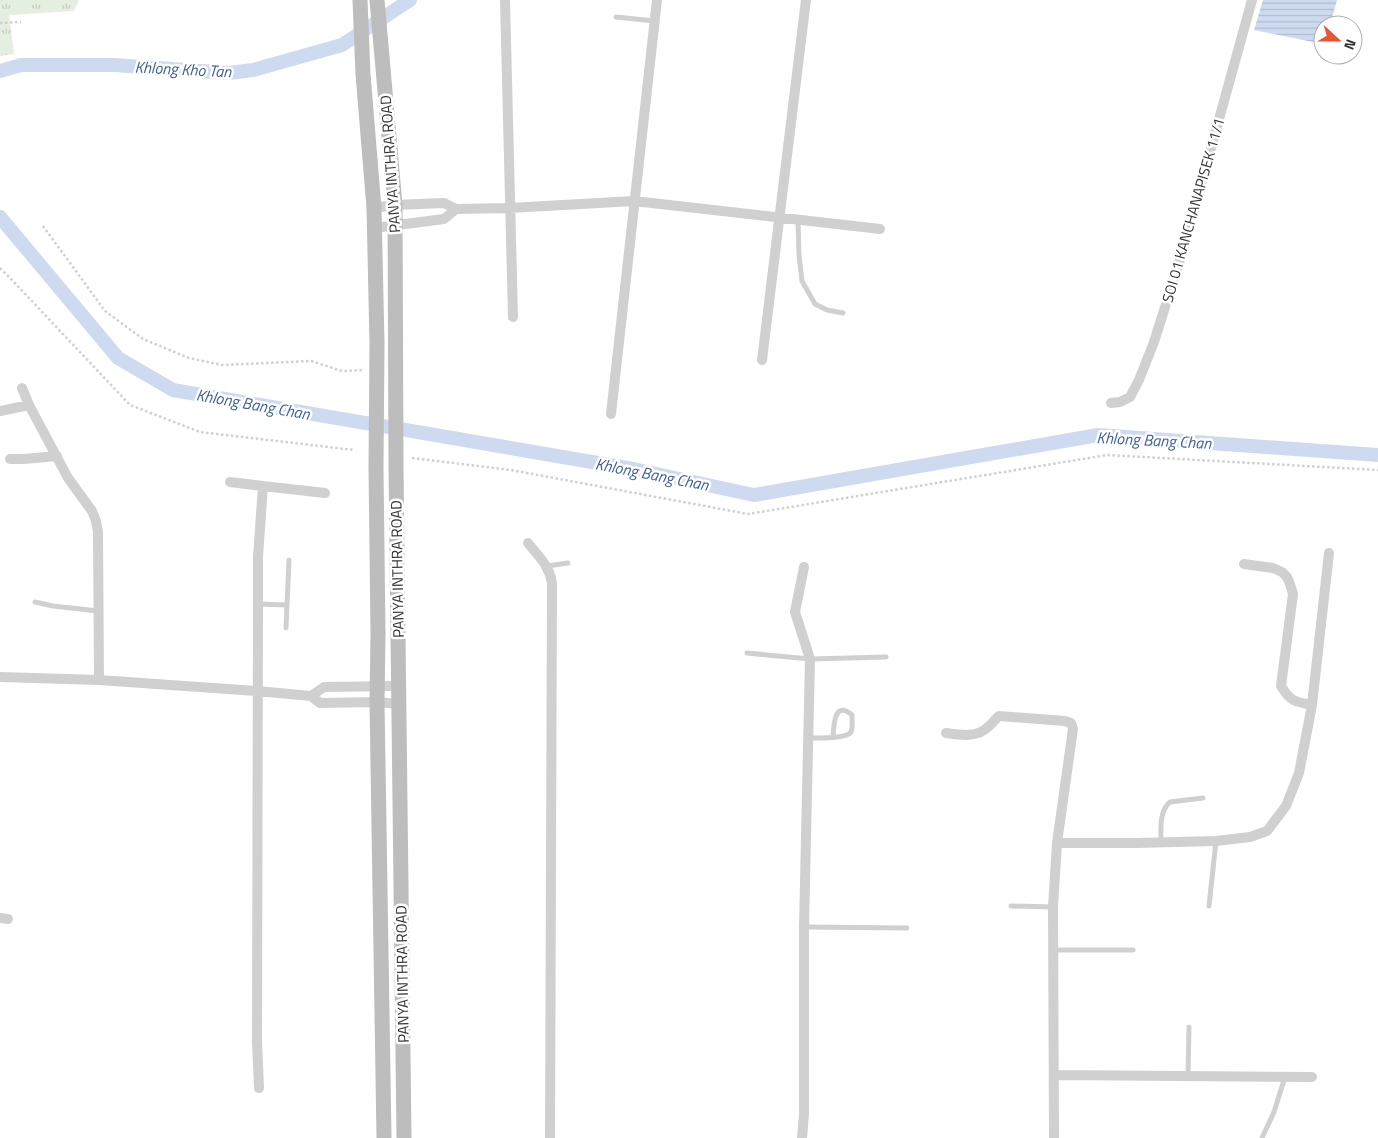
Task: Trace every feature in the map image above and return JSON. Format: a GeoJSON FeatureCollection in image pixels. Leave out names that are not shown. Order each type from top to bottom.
{"type":"FeatureCollection","features":[{"type":"Feature","properties":{"kind":"main road","name":"PANYA INTHRA ROAD"},"geometry":{"type":"LineString","coordinates":[[377,1],[396,224],[395,386],[404,1138]]}},
{"type":"Feature","properties":{"kind":"main road","name":"PANYA INTHRA ROAD"},"geometry":{"type":"LineString","coordinates":[[360,7],[374,208],[377,375],[377,702],[384,1138]]}},
{"type":"Feature","properties":{"kind":"street"},"geometry":{"type":"LineString","coordinates":[[505,0],[513,317]]}},
{"type":"Feature","properties":{"kind":"street"},"geometry":{"type":"LineString","coordinates":[[611,414],[657,0]]}},
{"type":"Feature","properties":{"kind":"street"},"geometry":{"type":"LineString","coordinates":[[762,360],[806,0]]}},
{"type":"Feature","properties":{"kind":"street","name":"SOI 01 KANCHANAPISEK 11/1"},"geometry":{"type":"LineString","coordinates":[[1111,403],[1120,402],[1130,397],[1154,342],[1182,253],[1252,0]]}},
{"type":"Feature","properties":{"kind":"street"},"geometry":{"type":"LineString","coordinates":[[374,208],[444,203],[456,210],[634,201],[880,229]]}},
{"type":"Feature","properties":{"kind":"street"},"geometry":{"type":"LineString","coordinates":[[374,228],[444,219],[456,210]]}},
{"type":"Feature","properties":{"kind":"street"},"geometry":{"type":"LineString","coordinates":[[22,388],[29,405],[68,478],[92,511],[96,521],[98,532],[99,680]]}},
{"type":"Feature","properties":{"kind":"street"},"geometry":{"type":"LineString","coordinates":[[0,411],[29,405]]}},
{"type":"Feature","properties":{"kind":"street"},"geometry":{"type":"LineString","coordinates":[[10,459],[57,456]]}},
{"type":"Feature","properties":{"kind":"street"},"geometry":{"type":"LineString","coordinates":[[230,482],[324,494]]}},
{"type":"Feature","properties":{"kind":"street"},"geometry":{"type":"LineString","coordinates":[[259,1088],[257,1032],[257,691],[258,556],[263,486]]}},
{"type":"Feature","properties":{"kind":"street"},"geometry":{"type":"LineString","coordinates":[[528,543],[547,566],[552,583],[550,1138]]}},
{"type":"Feature","properties":{"kind":"street"},"geometry":{"type":"LineString","coordinates":[[1057,843],[1216,841],[1250,837],[1267,832],[1286,806],[1299,773],[1312,705],[1329,553]]}},
{"type":"Feature","properties":{"kind":"street"},"geometry":{"type":"LineString","coordinates":[[1244,564],[1273,568],[1282,572],[1287,577],[1293,594],[1281,686],[1291,700],[1312,705]]}},
{"type":"Feature","properties":{"kind":"street"},"geometry":{"type":"LineString","coordinates":[[802,1138],[804,1114],[807,738],[810,659],[795,612],[804,567]]}},
{"type":"Feature","properties":{"kind":"street"},"geometry":{"type":"LineString","coordinates":[[0,677],[99,680],[257,691],[311,696],[320,703],[377,702],[398,704]]}},
{"type":"Feature","properties":{"kind":"street"},"geometry":{"type":"LineString","coordinates":[[311,696],[324,687],[398,686]]}},
{"type":"Feature","properties":{"kind":"street"},"geometry":{"type":"LineString","coordinates":[[946,733],[964,736],[978,733],[988,728],[999,716],[1065,721],[1071,723],[1073,729],[1057,843],[1053,907],[1054,1138]]}},
{"type":"Feature","properties":{"kind":"street"},"geometry":{"type":"LineString","coordinates":[[1054,1075],[1312,1077]]}},
{"type":"Feature","properties":{"kind":"lane"},"geometry":{"type":"LineString","coordinates":[[616,17],[654,21]]}},
{"type":"Feature","properties":{"kind":"lane"},"geometry":{"type":"LineString","coordinates":[[798,220],[802,281],[815,304],[827,310],[843,313]]}},
{"type":"Feature","properties":{"kind":"lane"},"geometry":{"type":"LineString","coordinates":[[286,628],[288,560]]}},
{"type":"Feature","properties":{"kind":"lane"},"geometry":{"type":"LineString","coordinates":[[547,566],[568,563]]}},
{"type":"Feature","properties":{"kind":"lane"},"geometry":{"type":"LineString","coordinates":[[35,602],[99,611]]}},
{"type":"Feature","properties":{"kind":"lane"},"geometry":{"type":"LineString","coordinates":[[258,604],[286,605]]}},
{"type":"Feature","properties":{"kind":"lane"},"geometry":{"type":"LineString","coordinates":[[747,653],[810,659],[886,657]]}},
{"type":"Feature","properties":{"kind":"lane"},"geometry":{"type":"LineString","coordinates":[[807,738],[833,737],[848,735],[851,731],[851,714],[843,710],[838,713],[835,717],[833,737]]}},
{"type":"Feature","properties":{"kind":"lane"},"geometry":{"type":"LineString","coordinates":[[1161,843],[1162,819],[1168,803],[1203,798]]}},
{"type":"Feature","properties":{"kind":"lane"},"geometry":{"type":"LineString","coordinates":[[1209,906],[1216,841]]}},
{"type":"Feature","properties":{"kind":"lane"},"geometry":{"type":"LineString","coordinates":[[1011,906],[1053,907]]}},
{"type":"Feature","properties":{"kind":"lane"},"geometry":{"type":"LineString","coordinates":[[804,927],[907,928]]}},
{"type":"Feature","properties":{"kind":"lane"},"geometry":{"type":"LineString","coordinates":[[1053,950],[1133,950]]}},
{"type":"Feature","properties":{"kind":"lane"},"geometry":{"type":"LineString","coordinates":[[1188,1076],[1189,1027]]}},
{"type":"Feature","properties":{"kind":"lane"},"geometry":{"type":"LineString","coordinates":[[1262,1138],[1274,1112],[1285,1076]]}},
{"type":"Feature","properties":{"kind":"path"},"geometry":{"type":"LineString","coordinates":[[0,23],[21,22]]}},
{"type":"Feature","properties":{"kind":"path"},"geometry":{"type":"LineString","coordinates":[[43,226],[105,311],[143,339],[189,358],[222,364],[311,361],[342,371],[377,375]]}},
{"type":"Feature","properties":{"kind":"path"},"geometry":{"type":"LineString","coordinates":[[0,268],[130,406],[200,432],[354,450]]}},
{"type":"Feature","properties":{"kind":"path"},"geometry":{"type":"LineString","coordinates":[[412,458],[511,470],[748,514],[1107,455],[1378,470]]}},
{"type":"Feature","properties":{"kind":"green space"},"geometry":{"type":"Polygon","coordinates":[[[0,0],[79,0],[74,11],[9,15],[14,54],[0,56],[0,0]]]}},
{"type":"Feature","properties":{"kind":"water"},"geometry":{"type":"Polygon","coordinates":[[[1263,0],[1337,0],[1333,15],[1313,15],[1313,42],[1254,30],[1263,0]]]}},
{"type":"Feature","properties":{"kind":"waterway","name":"Khlong Kho Tan"},"geometry":{"type":"LineString","coordinates":[[0,71],[21,65],[114,65],[229,73],[253,70],[342,45],[410,0]]}},
{"type":"Feature","properties":{"kind":"waterway","name":"Khlong Bang Chan"},"geometry":{"type":"LineString","coordinates":[[0,217],[118,358],[173,390],[633,469],[754,495],[1098,435],[1378,455]]}}]}
